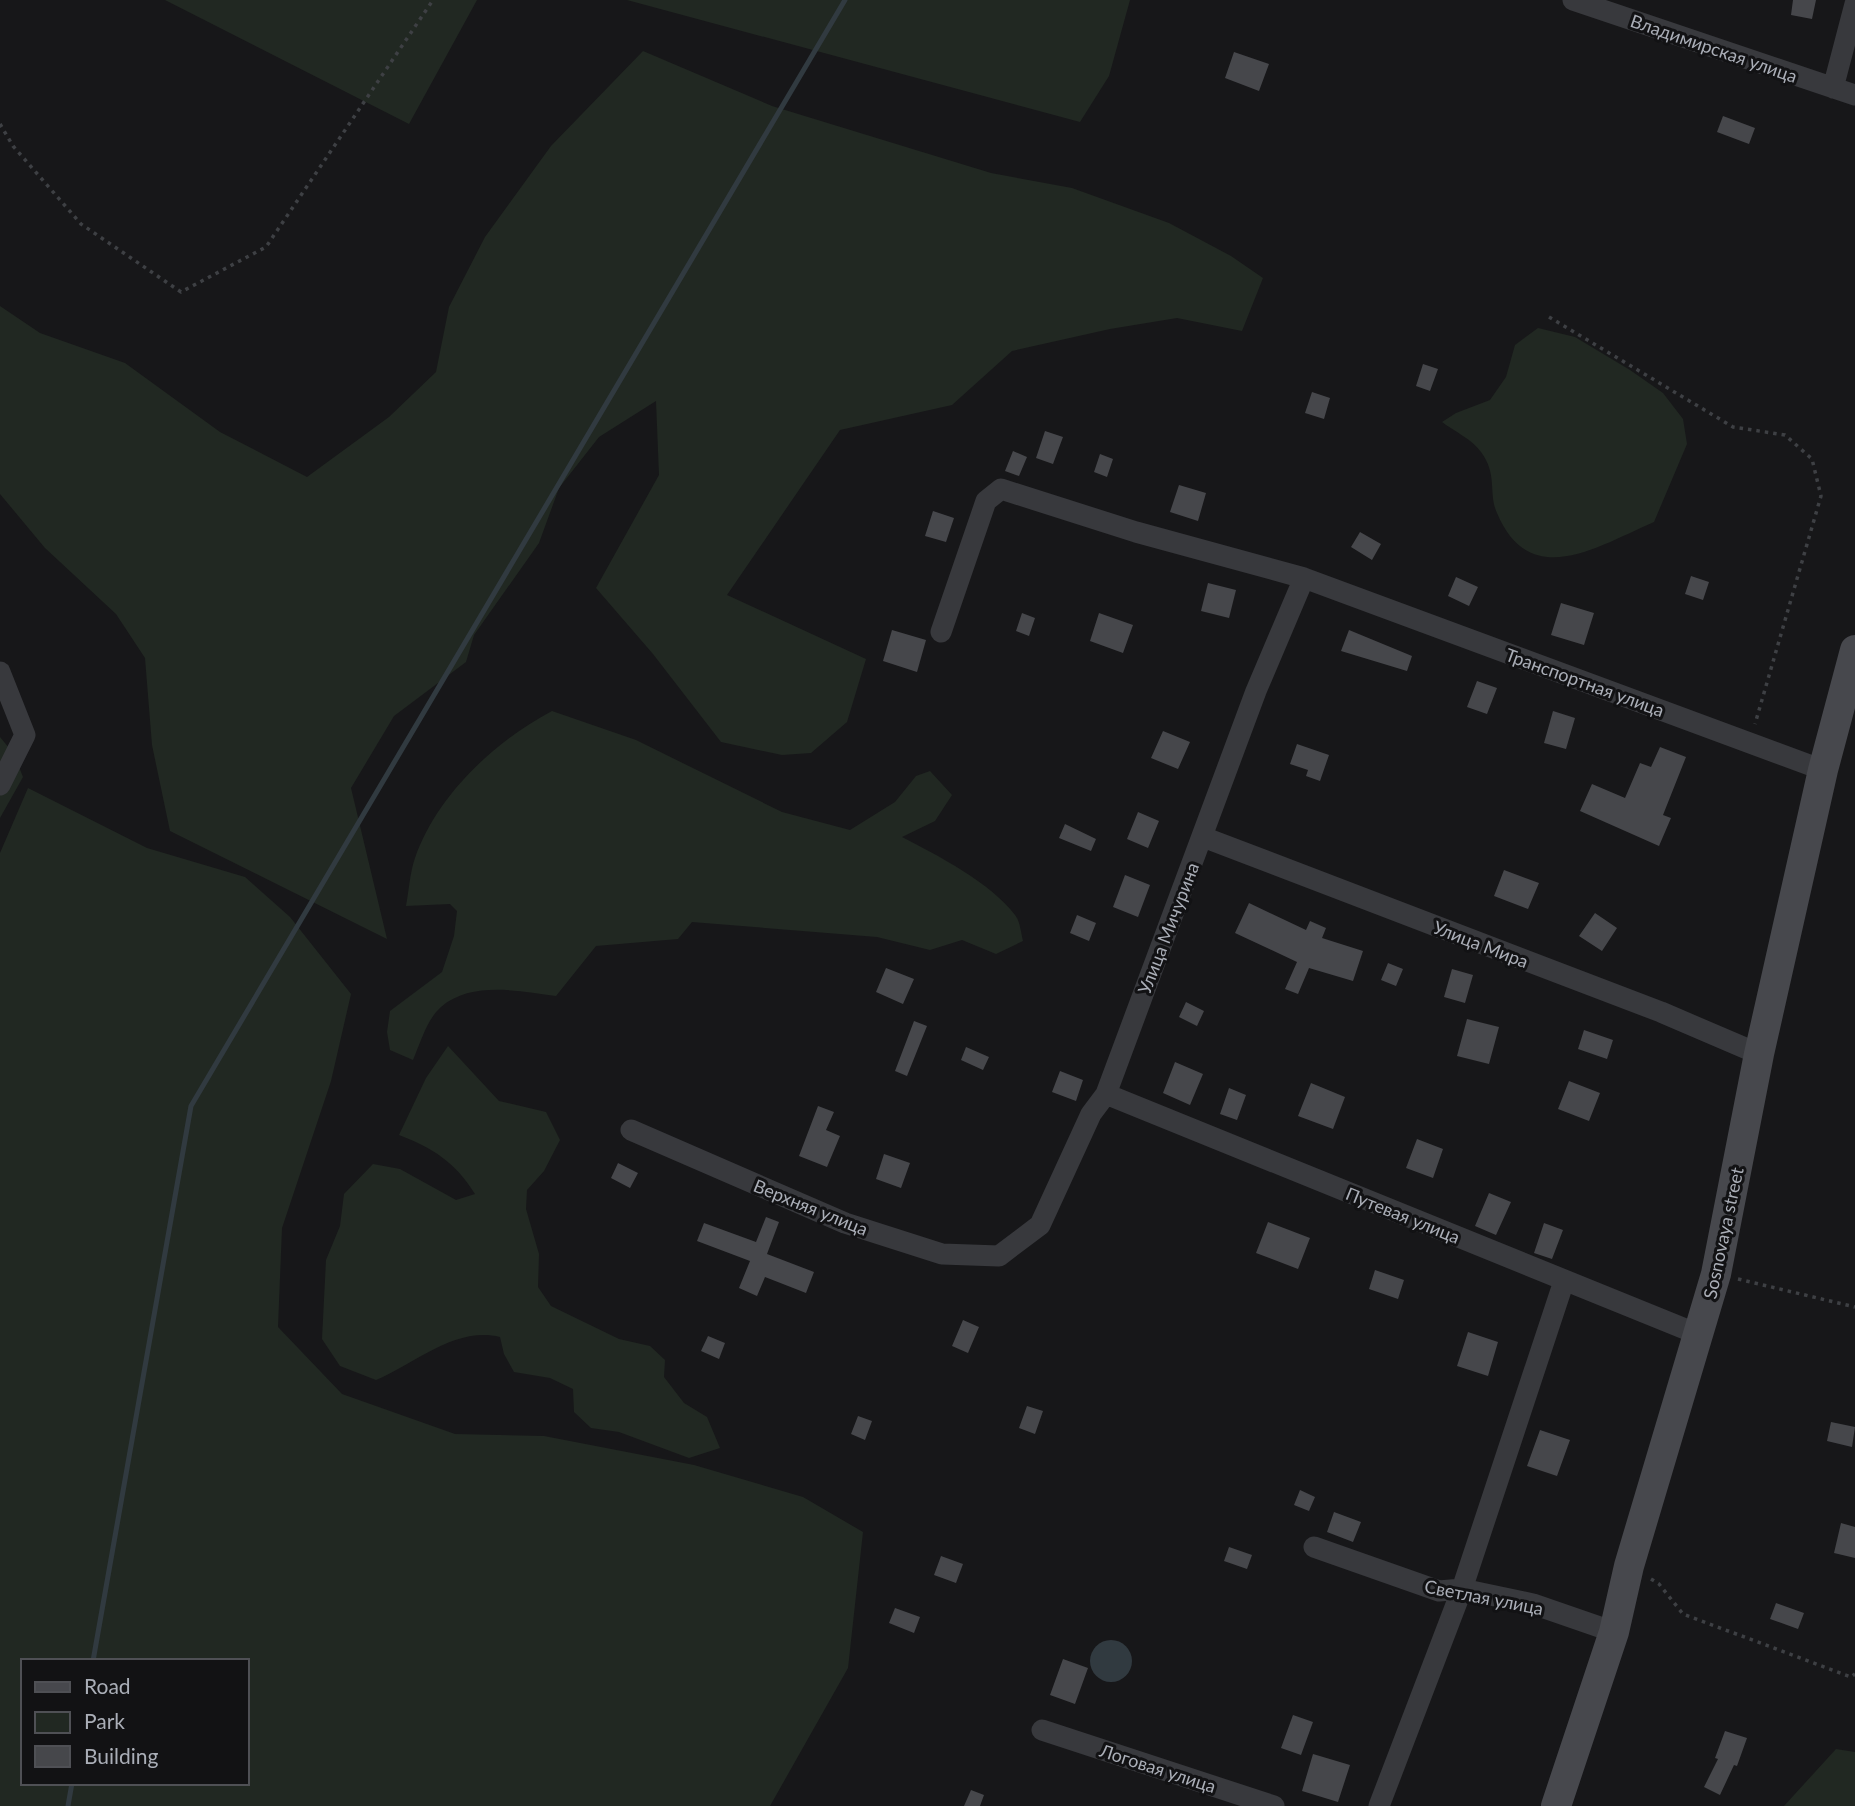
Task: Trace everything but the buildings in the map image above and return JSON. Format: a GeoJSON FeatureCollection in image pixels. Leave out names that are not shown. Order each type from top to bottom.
{"type":"FeatureCollection","features":[{"type":"Feature","properties":{"kind":"street","name":"Владимирская улица"},"geometry":{"type":"LineString","coordinates":[[1576,1],[1855,95]]}},
{"type":"Feature","properties":{"kind":"street"},"geometry":{"type":"LineString","coordinates":[[1833,88],[1855,4]]}},
{"type":"Feature","properties":{"kind":"street","name":"Транспортная улица"},"geometry":{"type":"LineString","coordinates":[[941,632],[986,501],[1001,489],[1136,532],[1304,578],[1823,770]]}},
{"type":"Feature","properties":{"kind":"street","name":"Улица Мичурина"},"geometry":{"type":"LineString","coordinates":[[999,1256],[1040,1225],[1091,1114],[1106,1094],[1256,691],[1304,578]]}},
{"type":"Feature","properties":{"kind":"street","name":"Sosnovaya street"},"geometry":{"type":"LineString","coordinates":[[1556,1806],[1614,1632],[1629,1566],[1716,1274],[1759,1054],[1823,770],[1855,650]]}},
{"type":"Feature","properties":{"kind":"street"},"geometry":{"type":"LineString","coordinates":[[0,672],[25,735],[0,785]]}},
{"type":"Feature","properties":{"kind":"street","name":"Улица Мира"},"geometry":{"type":"LineString","coordinates":[[1203,836],[1661,1012],[1759,1054]]}},
{"type":"Feature","properties":{"kind":"street","name":"Путевая улица"},"geometry":{"type":"LineString","coordinates":[[1106,1094],[1700,1335]]}},
{"type":"Feature","properties":{"kind":"street","name":"Верхняя улица"},"geometry":{"type":"LineString","coordinates":[[631,1130],[845,1223],[942,1254],[999,1256]]}},
{"type":"Feature","properties":{"kind":"street"},"geometry":{"type":"LineString","coordinates":[[1379,1806],[1462,1589],[1564,1281]]}},
{"type":"Feature","properties":{"kind":"street","name":"Светлая улица"},"geometry":{"type":"LineString","coordinates":[[1314,1547],[1439,1591],[1462,1589],[1533,1604],[1614,1632]]}},
{"type":"Feature","properties":{"kind":"street","name":"Логовая улица"},"geometry":{"type":"LineString","coordinates":[[1042,1730],[1274,1806]]}},
{"type":"Feature","properties":{"kind":"path"},"geometry":{"type":"LineString","coordinates":[[0,124],[13,146],[81,224],[181,292],[267,247],[433,0]]}},
{"type":"Feature","properties":{"kind":"path"},"geometry":{"type":"LineString","coordinates":[[1549,317],[1733,427],[1785,435],[1812,459],[1821,496],[1749,743]]}},
{"type":"Feature","properties":{"kind":"path"},"geometry":{"type":"LineString","coordinates":[[1716,1274],[1855,1307]]}},
{"type":"Feature","properties":{"kind":"path"},"geometry":{"type":"LineString","coordinates":[[1629,1566],[1659,1584],[1683,1614],[1851,1677],[1855,1674]]}},
{"type":"Feature","properties":{"kind":"green space"},"geometry":{"type":"Polygon","coordinates":[[[165,0],[477,0],[409,124],[165,0]]]}},
{"type":"Feature","properties":{"kind":"green space"},"geometry":{"type":"Polygon","coordinates":[[[627,0],[1130,0],[1109,76],[1080,122],[627,0]]]}},
{"type":"Feature","properties":{"kind":"green space"},"geometry":{"type":"Polygon","coordinates":[[[643,51],[772,106],[991,173],[1072,188],[1169,223],[1231,256],[1263,278],[1242,331],[1177,318],[1110,329],[1012,351],[952,405],[840,430],[727,595],[866,659],[847,722],[811,753],[782,755],[721,742],[653,654],[596,588],[659,475],[656,401],[599,437],[559,488],[539,543],[474,635],[466,662],[394,716],[351,788],[387,939],[170,831],[152,745],[145,658],[116,614],[45,548],[0,494],[0,306],[40,333],[125,363],[220,432],[307,477],[389,417],[436,372],[449,307],[485,237],[551,146],[643,51]]]}},
{"type":"Feature","properties":{"kind":"green space"},"geometry":{"type":"Polygon","coordinates":[[[1538,328],[1575,337],[1663,393],[1683,419],[1687,444],[1654,522],[1588,551],[1567,556],[1546,557],[1528,551],[1511,537],[1494,506],[1491,476],[1486,460],[1473,444],[1442,422],[1456,413],[1490,400],[1506,377],[1515,345],[1538,328]]]}},
{"type":"Feature","properties":{"kind":"green space"},"geometry":{"type":"Polygon","coordinates":[[[552,711],[636,740],[782,812],[850,830],[895,802],[916,776],[930,771],[952,795],[935,821],[902,837],[963,871],[1005,903],[1017,918],[1023,941],[996,954],[962,940],[930,950],[877,937],[692,922],[678,939],[596,946],[556,996],[496,990],[466,994],[453,999],[441,1007],[432,1018],[413,1060],[390,1050],[387,1032],[390,1011],[442,972],[454,936],[457,911],[450,904],[406,906],[413,863],[425,835],[453,792],[470,772],[510,738],[552,711]]]}},
{"type":"Feature","properties":{"kind":"green space"},"geometry":{"type":"Polygon","coordinates":[[[0,737],[14,754],[23,777],[0,818],[0,737]]]}},
{"type":"Feature","properties":{"kind":"green space"},"geometry":{"type":"Polygon","coordinates":[[[28,788],[147,848],[245,877],[290,917],[351,994],[331,1081],[282,1228],[278,1327],[342,1394],[455,1434],[544,1436],[694,1465],[803,1497],[863,1532],[848,1668],[770,1806],[0,1806],[0,853],[28,788]]]}},
{"type":"Feature","properties":{"kind":"green space"},"geometry":{"type":"Polygon","coordinates":[[[448,1046],[499,1101],[546,1112],[560,1140],[544,1171],[527,1190],[526,1209],[539,1254],[538,1287],[551,1306],[619,1339],[650,1346],[665,1360],[664,1377],[684,1403],[707,1417],[720,1448],[689,1458],[619,1432],[591,1428],[574,1412],[573,1389],[550,1378],[514,1372],[504,1354],[500,1337],[483,1335],[451,1342],[376,1380],[340,1366],[322,1339],[326,1260],[340,1226],[344,1194],[373,1164],[400,1169],[456,1200],[475,1194],[442,1157],[399,1135],[426,1078],[448,1046]]]}},
{"type":"Feature","properties":{"kind":"green space"},"geometry":{"type":"Polygon","coordinates":[[[1836,1749],[1855,1752],[1855,1806],[1784,1806],[1836,1749]]]}},
{"type":"Feature","properties":{"kind":"shaded area"},"geometry":{"type":"Polygon","coordinates":[[[1111,1640],[1126,1646],[1132,1661],[1126,1676],[1111,1682],[1096,1676],[1090,1661],[1096,1646],[1111,1640]]]}},
{"type":"Feature","properties":{"kind":"waterway"},"geometry":{"type":"LineString","coordinates":[[93,1659],[191,1106],[845,0]]}},
{"type":"Feature","properties":{"kind":"waterway"},"geometry":{"type":"LineString","coordinates":[[68,1806],[72,1785]]}}]}
